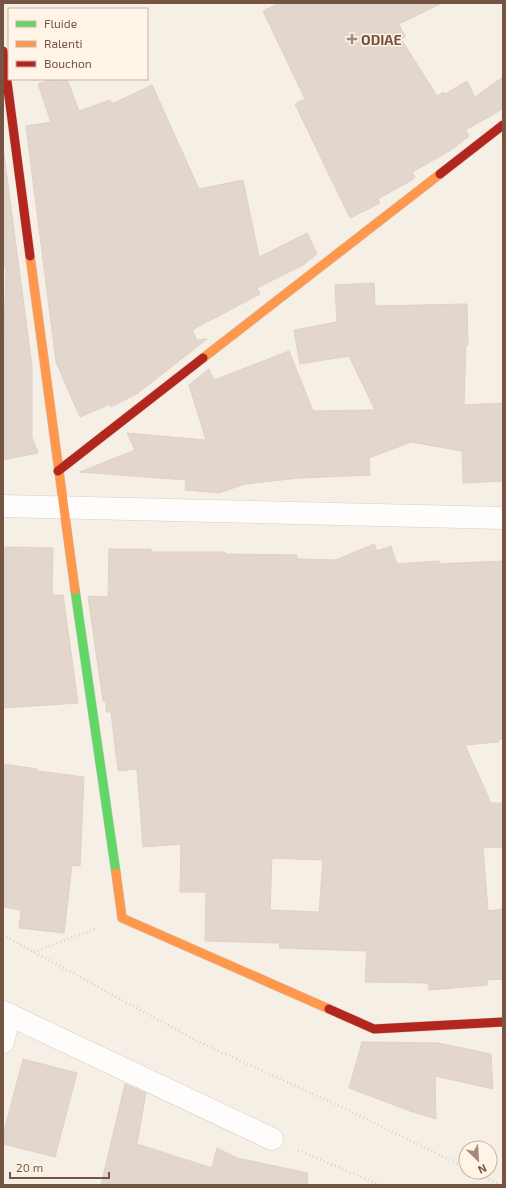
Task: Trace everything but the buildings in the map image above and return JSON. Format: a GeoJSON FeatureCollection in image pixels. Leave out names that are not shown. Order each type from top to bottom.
{"type":"FeatureCollection","features":[{"type":"Feature","properties":{"kind":"street"},"geometry":{"type":"LineString","coordinates":[[3,51],[63,508],[122,918],[374,1029],[503,1022]]}},
{"type":"Feature","properties":{"kind":"street"},"geometry":{"type":"LineString","coordinates":[[58,471],[503,125]]}},
{"type":"Feature","properties":{"kind":"street"},"geometry":{"type":"LineString","coordinates":[[3,506],[503,518]]}},
{"type":"Feature","properties":{"kind":"street"},"geometry":{"type":"LineString","coordinates":[[3,1042],[6,1013],[272,1139]]}},
{"type":"Feature","properties":{"kind":"path"},"geometry":{"type":"LineString","coordinates":[[34,952],[122,918]]}},
{"type":"Feature","properties":{"kind":"path"},"geometry":{"type":"LineString","coordinates":[[3,936],[197,1041],[346,1109],[458,1164]]}},
{"type":"Feature","properties":{"kind":"path"},"geometry":{"type":"LineString","coordinates":[[272,1139],[380,1185]]}},
{"type":"Feature","properties":{"kind":"path"},"geometry":{"type":"LineString","coordinates":[[491,1180],[501,1185]]}},
{"type":"Feature","properties":{"kind":"traffic: fast"},"geometry":{"type":"LineString","coordinates":[[75,590],[116,873]]}},
{"type":"Feature","properties":{"kind":"traffic: slow"},"geometry":{"type":"LineString","coordinates":[[203,358],[440,174]]}},
{"type":"Feature","properties":{"kind":"traffic: slow"},"geometry":{"type":"LineString","coordinates":[[30,256],[75,590]]}},
{"type":"Feature","properties":{"kind":"traffic: slow"},"geometry":{"type":"LineString","coordinates":[[116,873],[122,918],[329,1009]]}},
{"type":"Feature","properties":{"kind":"traffic: jam"},"geometry":{"type":"LineString","coordinates":[[3,51],[30,256]]}},
{"type":"Feature","properties":{"kind":"traffic: jam"},"geometry":{"type":"LineString","coordinates":[[440,174],[503,125]]}},
{"type":"Feature","properties":{"kind":"traffic: jam"},"geometry":{"type":"LineString","coordinates":[[58,471],[203,358]]}},
{"type":"Feature","properties":{"kind":"traffic: jam"},"geometry":{"type":"LineString","coordinates":[[329,1009],[374,1029],[503,1022]]}},
{"type":"Feature","properties":{"kind":"place","name":"ODIAE"},"geometry":{"type":"Point","coordinates":[352,39]}}]}
